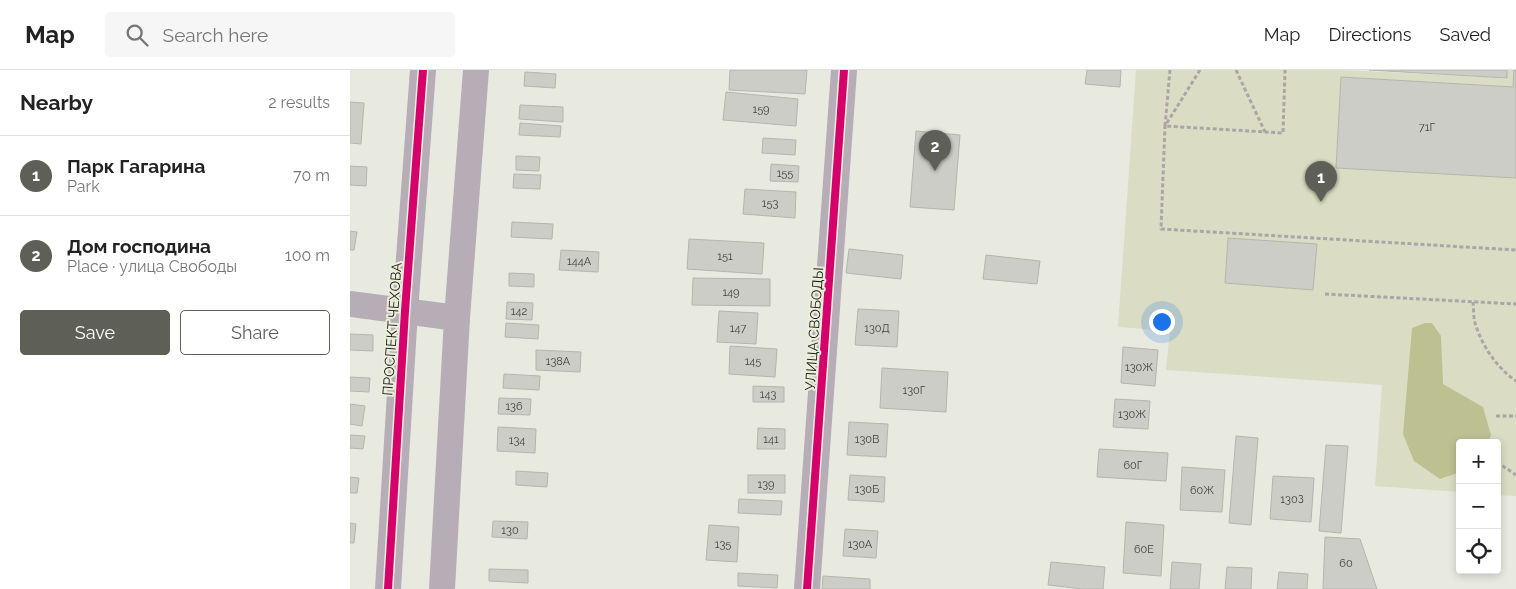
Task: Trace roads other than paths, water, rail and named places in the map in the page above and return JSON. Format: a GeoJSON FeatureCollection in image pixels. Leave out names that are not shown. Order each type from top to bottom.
{"type":"FeatureCollection","features":[{"type":"Feature","properties":{"kind":"street","name":"ПРОСПЕКТ ЧЕХОВА"},"geometry":{"type":"LineString","coordinates":[[388,589],[405,311],[423,70]]}},
{"type":"Feature","properties":{"kind":"street"},"geometry":{"type":"LineString","coordinates":[[442,589],[457,318],[476,70]]}},
{"type":"Feature","properties":{"kind":"street","name":"УЛИЦА СВОБОДЫ"},"geometry":{"type":"LineString","coordinates":[[808,589],[844,70]]}},
{"type":"Feature","properties":{"kind":"street"},"geometry":{"type":"LineString","coordinates":[[350,304],[457,318]]}},
{"type":"Feature","properties":{"kind":"place","name":"Дом господина"},"geometry":{"type":"Point","coordinates":[935,171]}},
{"type":"Feature","properties":{"kind":"place","name":"Парк Гагарина"},"geometry":{"type":"Point","coordinates":[1321,202]}}]}
